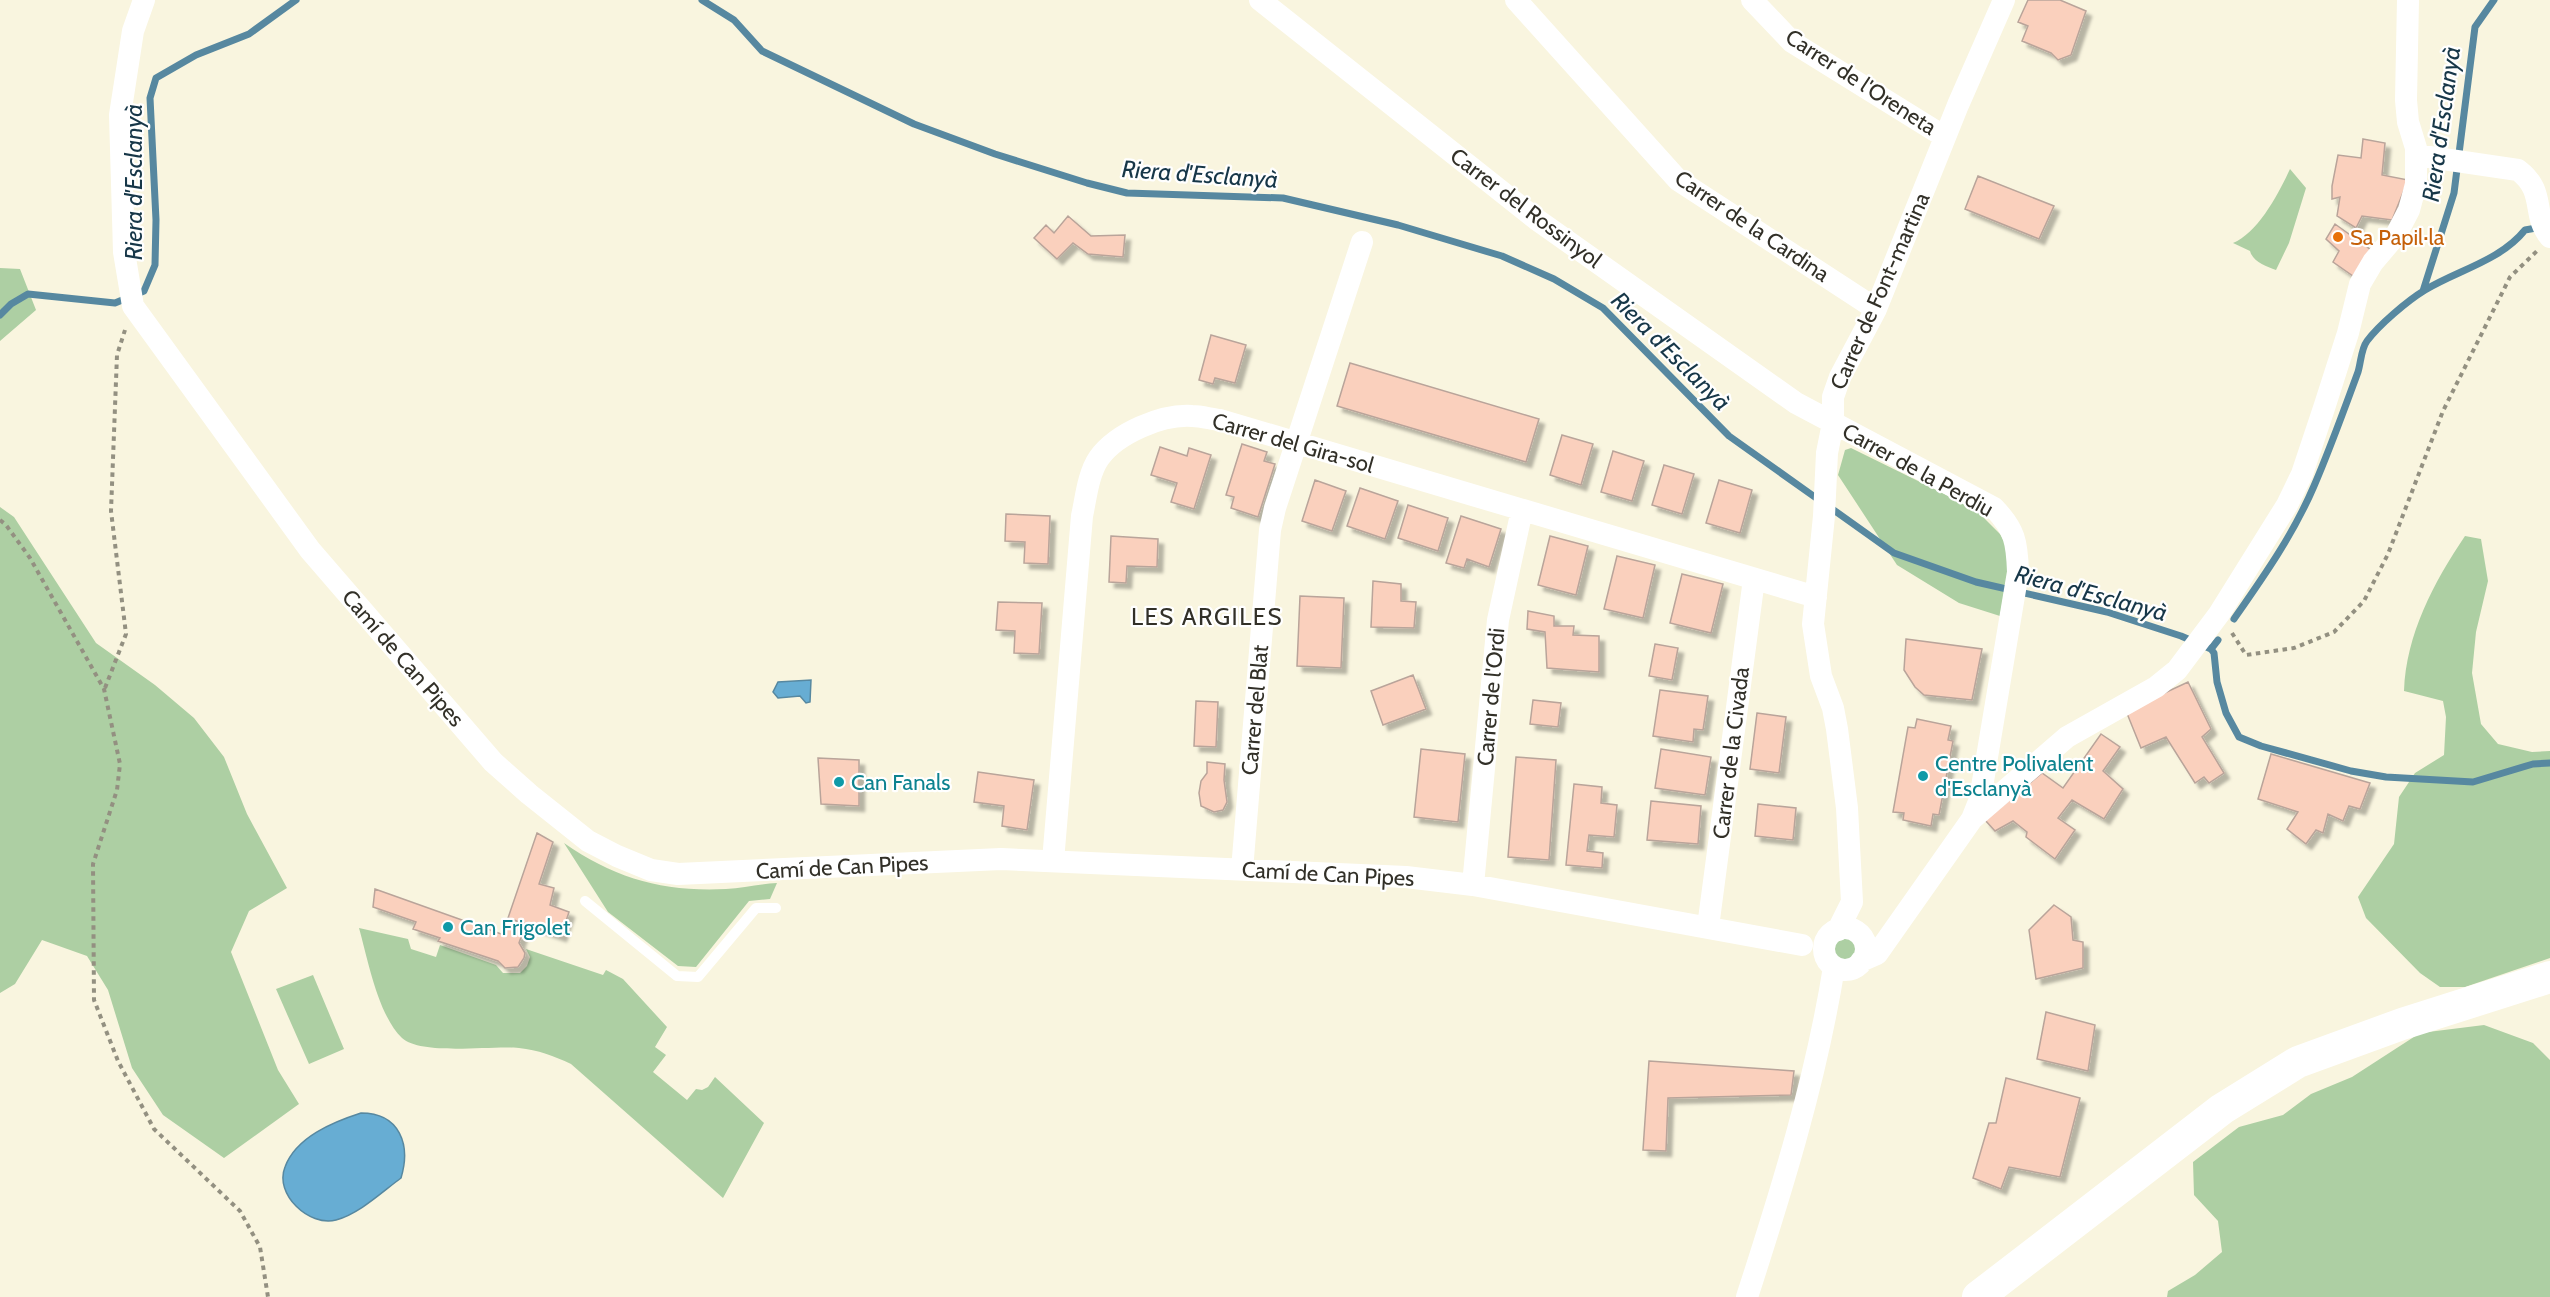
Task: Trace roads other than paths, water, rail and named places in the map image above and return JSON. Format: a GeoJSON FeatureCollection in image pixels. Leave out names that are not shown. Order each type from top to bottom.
{"type":"FeatureCollection","features":[{"type":"Feature","properties":{"kind":"street","name":"Camí de Can Pipes"},"geometry":{"type":"LineString","coordinates":[[144,0],[133,31],[120,114],[124,252],[131,298],[310,550],[493,762],[535,800],[588,841],[651,870],[678,874],[1001,859],[1406,877],[1473,885],[1802,945],[1844,965]]}},
{"type":"Feature","properties":{"kind":"street","name":"Carrer del Rossinyol"},"geometry":{"type":"LineString","coordinates":[[1260,0],[1536,219],[1796,403],[1833,423]]}},
{"type":"Feature","properties":{"kind":"street","name":"Carrer de la Cardina"},"geometry":{"type":"LineString","coordinates":[[1516,0],[1678,180],[1876,309]]}},
{"type":"Feature","properties":{"kind":"street","name":"Carrer de l'Oreneta"},"geometry":{"type":"LineString","coordinates":[[1752,0],[1792,42],[1945,137]]}},
{"type":"Feature","properties":{"kind":"street","name":"Carrer de Font-martina"},"geometry":{"type":"LineString","coordinates":[[1835,931],[1852,902],[1849,842],[1837,729],[1833,708],[1821,676],[1813,624],[1824,516],[1827,453],[1833,423],[1833,397],[1840,376],[1876,309],[1945,137],[2004,0]]}},
{"type":"Feature","properties":{"kind":"street"},"geometry":{"type":"LineString","coordinates":[[1844,965],[1877,954],[1972,819],[2026,771],[2067,737],[2156,687],[2177,670],[2213,622],[2265,542],[2302,474],[2348,333],[2360,284],[2373,262],[2396,235],[2409,210],[2416,184],[2416,155],[2406,100],[2408,0]]}},
{"type":"Feature","properties":{"kind":"street"},"geometry":{"type":"LineString","coordinates":[[2416,155],[2518,170],[2530,179],[2539,201],[2545,233]]}},
{"type":"Feature","properties":{"kind":"street","name":"Carrer del Blat"},"geometry":{"type":"LineString","coordinates":[[1242,870],[1270,530],[1275,508],[1362,242]]}},
{"type":"Feature","properties":{"kind":"street","name":"Carrer del Gira-sol"},"geometry":{"type":"LineString","coordinates":[[1053,861],[1082,516],[1098,458],[1118,440],[1139,427],[1165,419],[1192,416],[1220,420],[1816,597]]}},
{"type":"Feature","properties":{"kind":"street","name":"Carrer de la Perdiu"},"geometry":{"type":"LineString","coordinates":[[1833,423],[1994,508],[2014,533],[2018,550],[2018,575],[1980,799],[1972,819]]}},
{"type":"Feature","properties":{"kind":"street","name":"Carrer de l'Ordi"},"geometry":{"type":"LineString","coordinates":[[1473,885],[1498,620],[1522,510]]}},
{"type":"Feature","properties":{"kind":"street","name":"Carrer de la Civada"},"geometry":{"type":"LineString","coordinates":[[1708,927],[1754,579]]}},
{"type":"Feature","properties":{"kind":"street"},"geometry":{"type":"LineString","coordinates":[[1986,763],[1989,778],[1999,783],[2026,771]]}},
{"type":"Feature","properties":{"kind":"street"},"geometry":{"type":"LineString","coordinates":[[1747,1297],[1791,1156],[1823,1025],[1844,965],[1865,951],[1862,937],[1850,928],[1835,931],[1802,945]]}},
{"type":"Feature","properties":{"kind":"street"},"geometry":{"type":"LineString","coordinates":[[1835,931],[1825,942],[1824,951],[1844,965]]}},
{"type":"Feature","properties":{"kind":"street"},"geometry":{"type":"LineString","coordinates":[[1978,1297],[2222,1109],[2298,1062],[2402,1024],[2550,977]]}},
{"type":"Feature","properties":{"kind":"lane"},"geometry":{"type":"LineString","coordinates":[[585,901],[677,976],[698,977],[756,908],[776,908]]}},
{"type":"Feature","properties":{"kind":"water"},"geometry":{"type":"Polygon","coordinates":[[[811,680],[810,702],[806,703],[800,696],[778,698],[773,692],[778,682],[811,680]]]}},
{"type":"Feature","properties":{"kind":"water"},"geometry":{"type":"Polygon","coordinates":[[[361,1113],[374,1114],[385,1119],[399,1133],[404,1154],[401,1178],[370,1202],[345,1217],[326,1221],[315,1218],[296,1206],[289,1197],[283,1177],[285,1167],[290,1156],[306,1139],[328,1126],[361,1113]]]}},
{"type":"Feature","properties":{"kind":"waterway","name":"Riera d'Esclanyà"},"geometry":{"type":"LineString","coordinates":[[0,315],[11,304],[28,294],[115,303],[144,291],[155,265],[156,220],[150,98],[156,78],[196,55],[249,34],[296,0]]}},
{"type":"Feature","properties":{"kind":"waterway","name":"Riera d'Esclanyà"},"geometry":{"type":"LineString","coordinates":[[702,0],[734,20],[762,51],[914,124],[995,154],[1127,193],[1283,198],[1398,225],[1502,256],[1554,279],[1603,308],[1729,436],[1819,500]]}},
{"type":"Feature","properties":{"kind":"waterway","name":"Riera d'Esclanyà"},"geometry":{"type":"LineString","coordinates":[[2423,291],[2454,193],[2475,27],[2494,0]]}},
{"type":"Feature","properties":{"kind":"waterway"},"geometry":{"type":"LineString","coordinates":[[2234,619],[2277,555],[2306,504],[2337,429],[2367,341],[2394,314],[2425,290],[2503,250],[2525,230],[2542,227]]}},
{"type":"Feature","properties":{"kind":"waterway","name":"Riera d'Esclanyà"},"geometry":{"type":"LineString","coordinates":[[1828,506],[1894,553],[1976,582],[2107,612],[2181,636],[2211,649],[2214,653],[2217,682],[2226,713],[2239,737],[2261,746],[2351,771],[2386,777],[2473,782],[2533,764],[2550,763]]}},
{"type":"Feature","properties":{"kind":"waterway"},"geometry":{"type":"LineString","coordinates":[[2211,649],[2218,640]]}},
{"type":"Feature","properties":{"kind":"place","name":"Sa Papil·la"},"geometry":{"type":"Point","coordinates":[2338,237]}},
{"type":"Feature","properties":{"kind":"place","name":"Centre Polivalent d'Esclanyà"},"geometry":{"type":"Point","coordinates":[1923,776]}},
{"type":"Feature","properties":{"kind":"place","name":"Can Fanals"},"geometry":{"type":"Point","coordinates":[839,782]}},
{"type":"Feature","properties":{"kind":"place","name":"Can Frigolet"},"geometry":{"type":"Point","coordinates":[448,927]}},
{"type":"Feature","properties":{"kind":"district","name":"LES ARGILES"},"geometry":{"type":"Point","coordinates":[1207,616]}}]}
